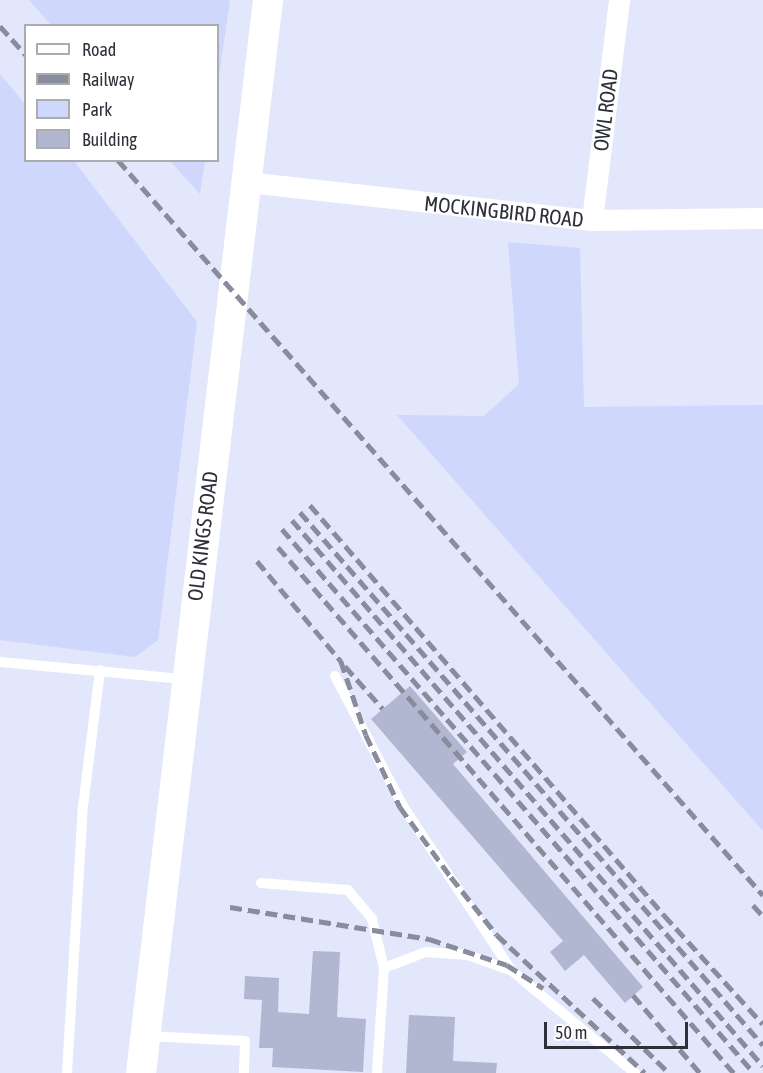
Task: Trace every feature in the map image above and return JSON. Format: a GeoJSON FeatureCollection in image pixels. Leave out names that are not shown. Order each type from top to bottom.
{"type":"FeatureCollection","features":[{"type":"Feature","properties":{"kind":"street","name":"OLD KINGS ROAD"},"geometry":{"type":"LineString","coordinates":[[141,1073],[185,679],[268,0]]}},
{"type":"Feature","properties":{"kind":"street","name":"OWL ROAD"},"geometry":{"type":"LineString","coordinates":[[592,220],[619,0]]}},
{"type":"Feature","properties":{"kind":"street","name":"MOCKINGBIRD ROAD"},"geometry":{"type":"LineString","coordinates":[[247,182],[592,220],[763,218]]}},
{"type":"Feature","properties":{"kind":"lane"},"geometry":{"type":"LineString","coordinates":[[0,662],[185,679]]}},
{"type":"Feature","properties":{"kind":"lane"},"geometry":{"type":"LineString","coordinates":[[67,1073],[83,807],[100,670]]}},
{"type":"Feature","properties":{"kind":"lane"},"geometry":{"type":"LineString","coordinates":[[335,676],[403,806],[512,971],[635,1073]]}},
{"type":"Feature","properties":{"kind":"lane"},"geometry":{"type":"LineString","coordinates":[[261,883],[348,890],[372,919],[384,968],[377,1073]]}},
{"type":"Feature","properties":{"kind":"lane"},"geometry":{"type":"LineString","coordinates":[[384,968],[426,952],[468,955],[512,971]]}},
{"type":"Feature","properties":{"kind":"lane"},"geometry":{"type":"LineString","coordinates":[[144,1036],[246,1041],[244,1073]]}},
{"type":"Feature","properties":{"kind":"green space"},"geometry":{"type":"Polygon","coordinates":[[[29,0],[230,0],[219,76],[219,24],[50,24],[29,0]]]}},
{"type":"Feature","properties":{"kind":"green space"},"geometry":{"type":"Polygon","coordinates":[[[0,74],[24,103],[24,162],[75,162],[197,322],[158,640],[135,657],[0,640],[0,74]]]}},
{"type":"Feature","properties":{"kind":"green space"},"geometry":{"type":"Polygon","coordinates":[[[171,162],[205,162],[200,194],[171,162]]]}},
{"type":"Feature","properties":{"kind":"green space"},"geometry":{"type":"Polygon","coordinates":[[[508,242],[580,248],[584,407],[763,405],[763,831],[397,415],[484,416],[519,384],[508,242]]]}},
{"type":"Feature","properties":{"kind":"building"},"geometry":{"type":"Polygon","coordinates":[[[410,686],[467,752],[453,764],[643,987],[625,1003],[584,955],[565,971],[550,952],[563,941],[371,719],[410,686]]]}},
{"type":"Feature","properties":{"kind":"building"},"geometry":{"type":"Polygon","coordinates":[[[313,951],[340,952],[337,1017],[366,1019],[363,1072],[272,1067],[273,1048],[259,1048],[262,1000],[244,999],[245,976],[279,978],[278,1012],[309,1014],[313,951]]]}},
{"type":"Feature","properties":{"kind":"building"},"geometry":{"type":"Polygon","coordinates":[[[409,1015],[455,1017],[453,1061],[497,1063],[496,1073],[406,1073],[409,1015]]]}},
{"type":"Feature","properties":{"kind":"railway"},"geometry":{"type":"LineString","coordinates":[[0,26],[24,53]]}},
{"type":"Feature","properties":{"kind":"railway"},"geometry":{"type":"LineString","coordinates":[[120,162],[763,895]]}},
{"type":"Feature","properties":{"kind":"railway"},"geometry":{"type":"LineString","coordinates":[[310,505],[664,915],[763,1024]]}},
{"type":"Feature","properties":{"kind":"railway"},"geometry":{"type":"LineString","coordinates":[[300,512],[763,1045]]}},
{"type":"Feature","properties":{"kind":"railway"},"geometry":{"type":"LineString","coordinates":[[292,520],[763,1066]]}},
{"type":"Feature","properties":{"kind":"railway"},"geometry":{"type":"LineString","coordinates":[[282,529],[754,1073]]}},
{"type":"Feature","properties":{"kind":"railway"},"geometry":{"type":"LineString","coordinates":[[278,547],[734,1073]]}},
{"type":"Feature","properties":{"kind":"railway"},"geometry":{"type":"LineString","coordinates":[[257,561],[341,661],[366,735],[400,807],[451,877],[497,935],[645,1073]]}},
{"type":"Feature","properties":{"kind":"railway"},"geometry":{"type":"LineString","coordinates":[[345,666],[383,709]]}},
{"type":"Feature","properties":{"kind":"railway"},"geometry":{"type":"LineString","coordinates":[[753,905],[763,916]]}},
{"type":"Feature","properties":{"kind":"railway"},"geometry":{"type":"LineString","coordinates":[[230,907],[429,939],[507,965],[543,988]]}},
{"type":"Feature","properties":{"kind":"railway"},"geometry":{"type":"LineString","coordinates":[[633,995],[700,1073]]}},
{"type":"Feature","properties":{"kind":"railway"},"geometry":{"type":"LineString","coordinates":[[593,998],[669,1073]]}}]}
